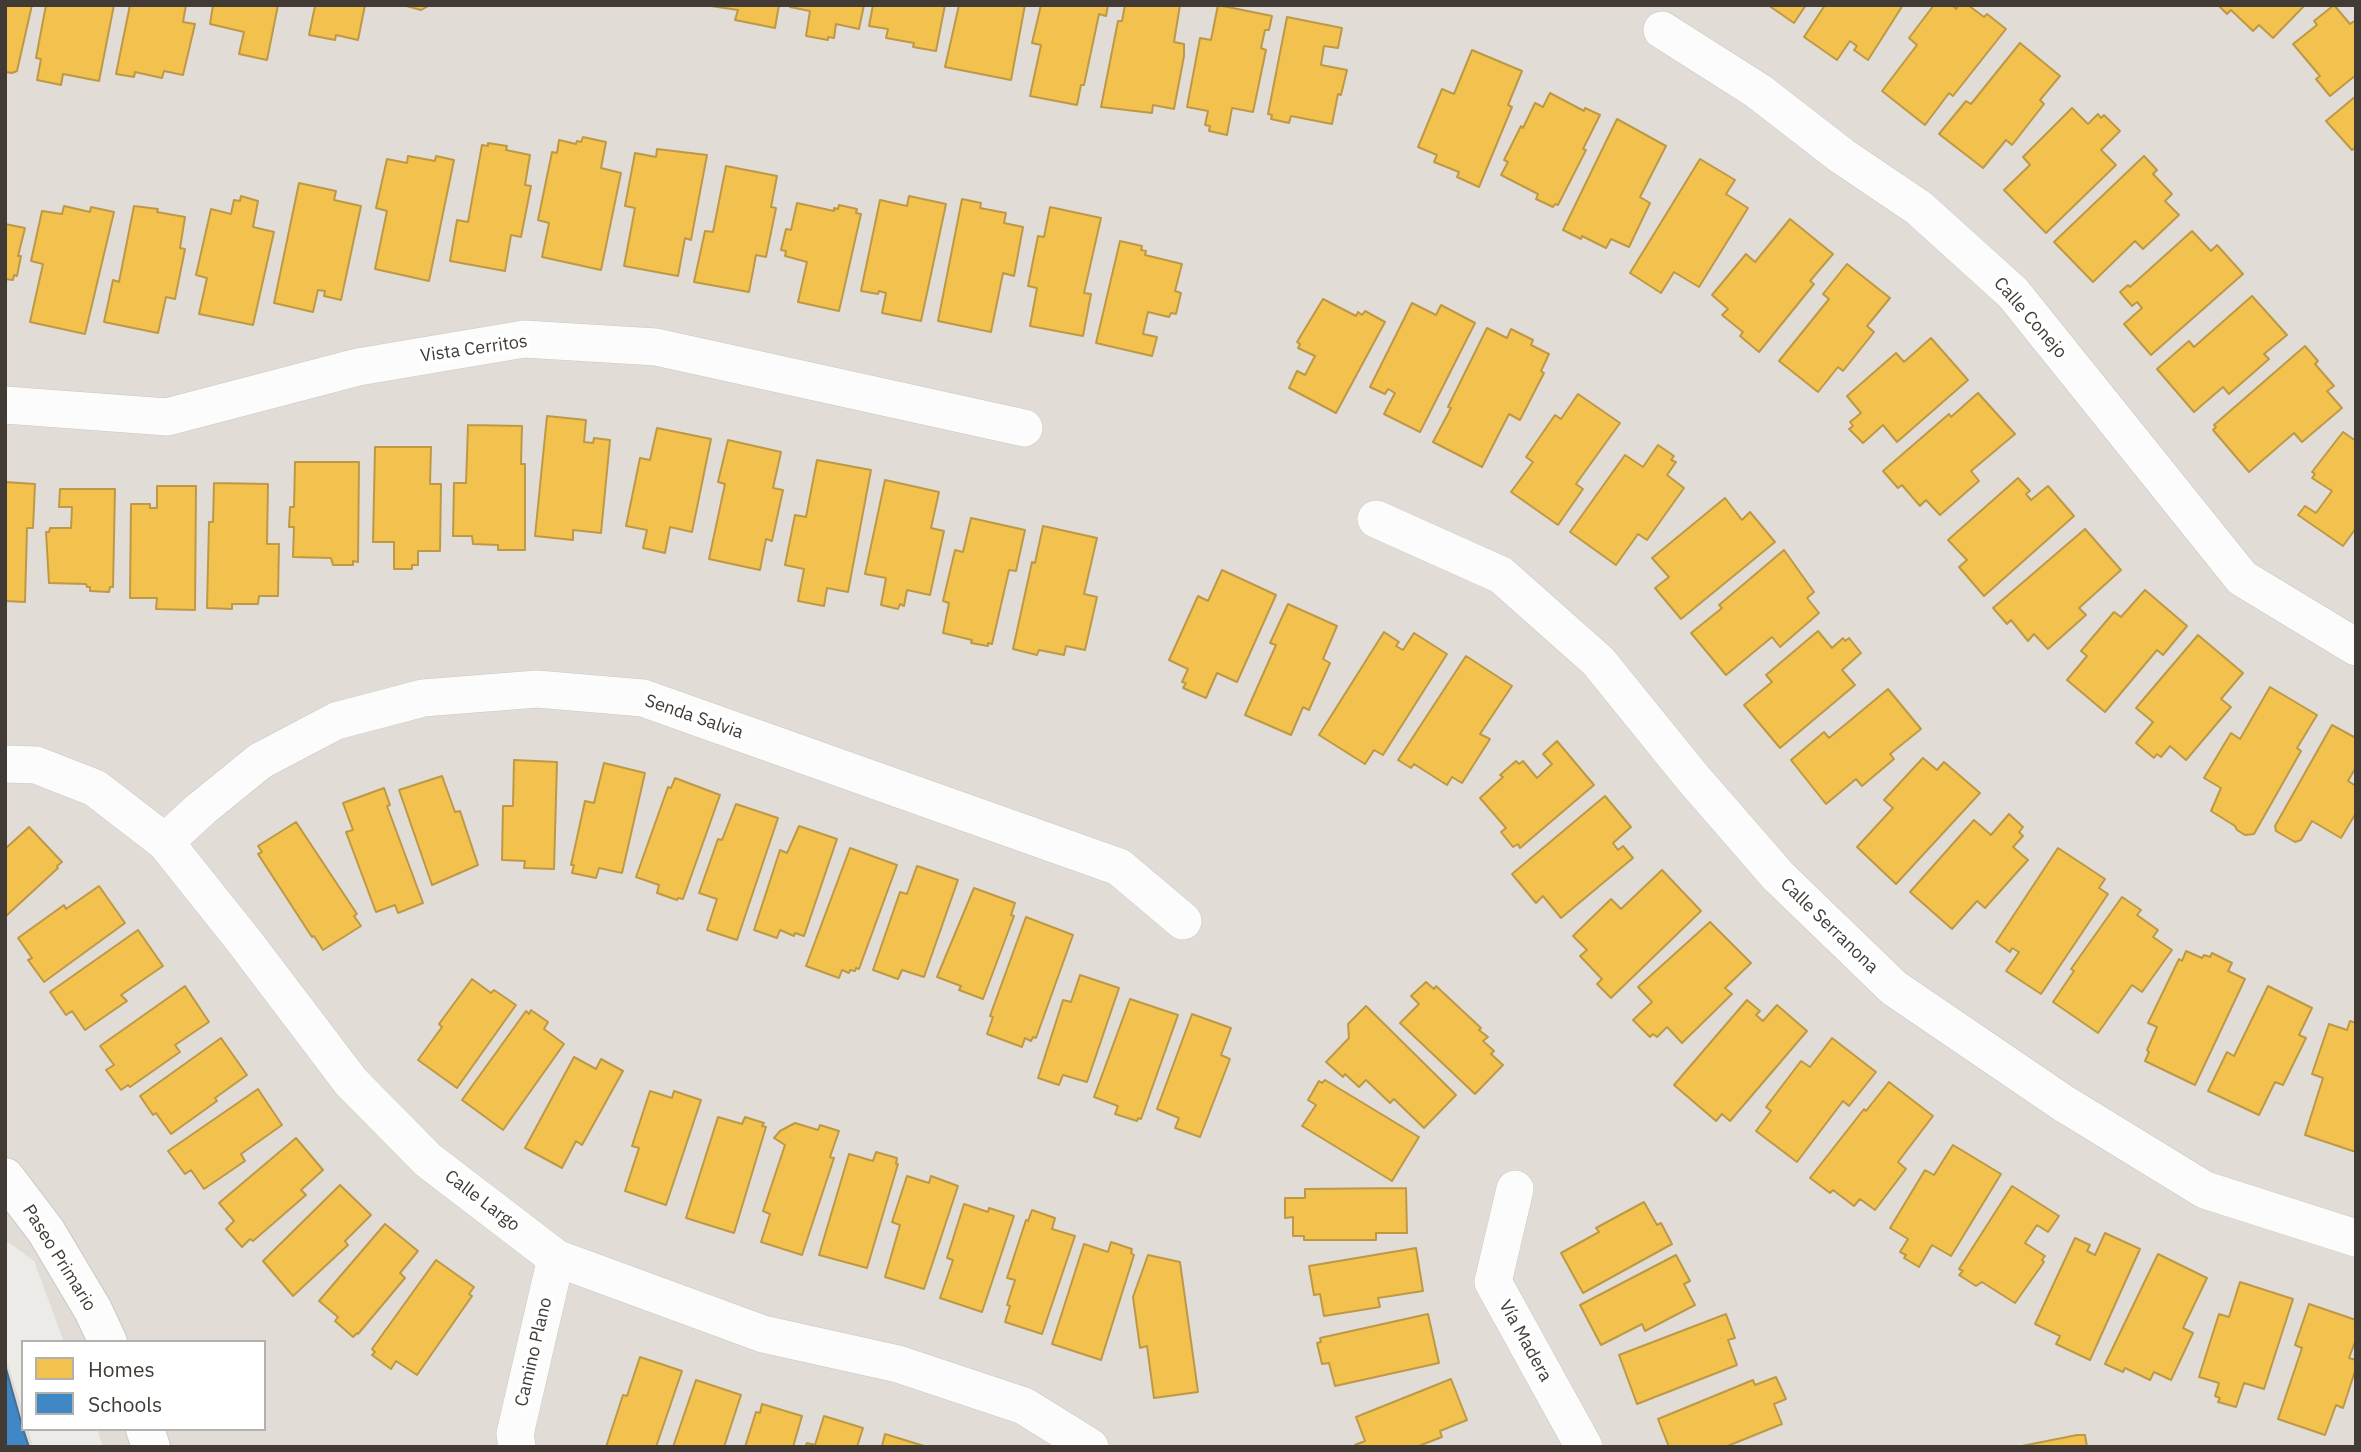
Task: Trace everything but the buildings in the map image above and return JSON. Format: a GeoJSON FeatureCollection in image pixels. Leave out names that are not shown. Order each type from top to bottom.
{"type":"FeatureCollection","features":[{"type":"Feature","properties":{"kind":"street","name":"Calle Conejo"},"geometry":{"type":"LineString","coordinates":[[1662,30],[1758,91],[1842,156],[1929,217],[2013,293],[2242,578],[2356,648]]}},
{"type":"Feature","properties":{"kind":"street","name":"Vista Cerritos"},"geometry":{"type":"LineString","coordinates":[[5,405],[167,417],[358,367],[524,339],[656,346],[1024,428]]}},
{"type":"Feature","properties":{"kind":"street","name":"Calle Serranona"},"geometry":{"type":"LineString","coordinates":[[1376,519],[1501,575],[1598,661],[1692,778],[1778,876],[1894,988],[2063,1103],[2205,1190],[2356,1238]]}},
{"type":"Feature","properties":{"kind":"street","name":"Senda Salvia"},"geometry":{"type":"LineString","coordinates":[[165,842],[261,761],[336,722],[423,698],[537,689],[643,698],[1119,867],[1182,921]]}},
{"type":"Feature","properties":{"kind":"street","name":"Calle Largo"},"geometry":{"type":"LineString","coordinates":[[5,764],[36,765],[95,788],[165,842],[351,1082],[428,1160],[556,1258],[763,1334],[898,1364],[1024,1406],[1090,1447]]}},
{"type":"Feature","properties":{"kind":"street","name":"Paseo Primario"},"geometry":{"type":"LineString","coordinates":[[5,1177],[46,1231],[93,1310],[107,1340]]}},
{"type":"Feature","properties":{"kind":"street","name":"Vía Madera"},"geometry":{"type":"LineString","coordinates":[[1515,1189],[1493,1282],[1584,1447]]}},
{"type":"Feature","properties":{"kind":"street","name":"Camino Plano"},"geometry":{"type":"LineString","coordinates":[[517,1447],[515,1434],[556,1258]]}},
{"type":"Feature","properties":{"kind":"shaded area"},"geometry":{"type":"Polygon","coordinates":[[[5,5],[2356,5],[2356,1447],[103,1447],[98,1431],[266,1431],[266,1340],[63,1340],[34,1261],[5,1240],[5,5]]]}},
{"type":"Feature","properties":{"kind":"shaded area"},"geometry":{"type":"Polygon","coordinates":[[[5,1355],[21,1406],[21,1431],[29,1431],[33,1447],[5,1447],[5,1355]]]}}]}
